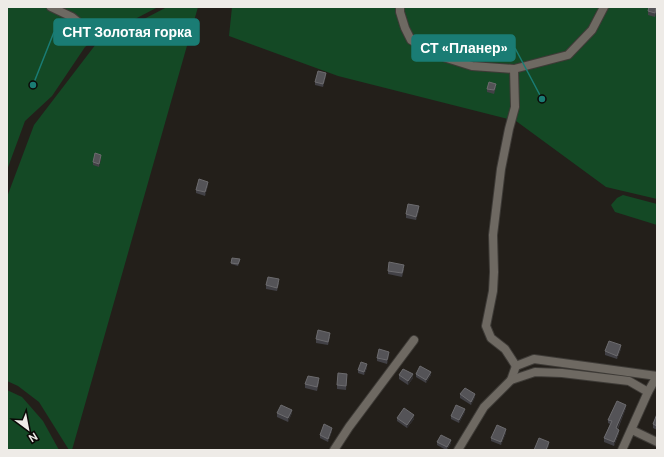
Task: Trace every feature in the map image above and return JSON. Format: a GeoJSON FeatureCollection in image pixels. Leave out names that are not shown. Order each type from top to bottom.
{"type":"FeatureCollection","features":[{"type":"Feature","properties":{"kind":"street"},"geometry":{"type":"LineString","coordinates":[[50,7],[72,17],[77,22]]}},
{"type":"Feature","properties":{"kind":"street"},"geometry":{"type":"LineString","coordinates":[[400,7],[403,23],[411,40],[437,55],[472,66],[514,69],[568,55],[592,30],[604,7]]}},
{"type":"Feature","properties":{"kind":"street"},"geometry":{"type":"LineString","coordinates":[[514,69],[515,107],[500,176],[493,235],[493,291],[486,326],[491,338],[505,349],[516,366]]}},
{"type":"Feature","properties":{"kind":"street"},"geometry":{"type":"LineString","coordinates":[[334,450],[349,427],[414,340]]}},
{"type":"Feature","properties":{"kind":"street"},"geometry":{"type":"LineString","coordinates":[[458,450],[484,408],[511,380],[516,366],[534,359],[657,376],[648,392],[622,450]]}},
{"type":"Feature","properties":{"kind":"street"},"geometry":{"type":"LineString","coordinates":[[511,380],[535,372],[562,373],[629,380],[648,392]]}},
{"type":"Feature","properties":{"kind":"street"},"geometry":{"type":"LineString","coordinates":[[632,430],[657,442]]}},
{"type":"Feature","properties":{"kind":"green space"},"geometry":{"type":"Polygon","coordinates":[[[7,7],[158,7],[93,41],[85,47],[52,96],[25,121],[7,170],[7,7]]]}},
{"type":"Feature","properties":{"kind":"green space"},"geometry":{"type":"Polygon","coordinates":[[[167,7],[198,7],[72,450],[69,450],[39,402],[18,386],[7,381],[7,197],[34,125],[96,44],[167,7]]]}},
{"type":"Feature","properties":{"kind":"green space"},"geometry":{"type":"Polygon","coordinates":[[[232,7],[657,7],[657,199],[606,187],[516,121],[338,76],[229,36],[232,7]]]}},
{"type":"Feature","properties":{"kind":"green space"},"geometry":{"type":"Polygon","coordinates":[[[623,195],[657,204],[657,225],[615,212],[611,205],[617,198],[623,195]]]}},
{"type":"Feature","properties":{"kind":"green space"},"geometry":{"type":"Polygon","coordinates":[[[7,390],[22,397],[43,421],[59,450],[7,450],[7,390]]]}},
{"type":"Feature","properties":{"kind":"building"},"geometry":{"type":"Polygon","coordinates":[[[649,7],[656,7],[655,13],[648,11],[649,7]]]}},
{"type":"Feature","properties":{"kind":"building"},"geometry":{"type":"Polygon","coordinates":[[[318,71],[326,73],[323,84],[315,82],[318,71]]]}},
{"type":"Feature","properties":{"kind":"building"},"geometry":{"type":"Polygon","coordinates":[[[489,82],[496,84],[494,90],[487,89],[489,82]]]}},
{"type":"Feature","properties":{"kind":"building"},"geometry":{"type":"Polygon","coordinates":[[[95,153],[101,155],[99,164],[93,162],[95,153]]]}},
{"type":"Feature","properties":{"kind":"building"},"geometry":{"type":"Polygon","coordinates":[[[199,179],[208,182],[205,192],[196,190],[199,179]]]}},
{"type":"Feature","properties":{"kind":"building"},"geometry":{"type":"Polygon","coordinates":[[[408,204],[419,206],[416,217],[406,214],[408,204]]]}},
{"type":"Feature","properties":{"kind":"building"},"geometry":{"type":"Polygon","coordinates":[[[232,258],[240,259],[238,264],[231,263],[232,258]]]}},
{"type":"Feature","properties":{"kind":"building"},"geometry":{"type":"Polygon","coordinates":[[[389,262],[404,265],[402,273],[388,271],[389,262]]]}},
{"type":"Feature","properties":{"kind":"building"},"geometry":{"type":"Polygon","coordinates":[[[268,277],[279,279],[277,288],[266,285],[268,277]]]}},
{"type":"Feature","properties":{"kind":"building"},"geometry":{"type":"Polygon","coordinates":[[[318,330],[330,333],[328,342],[316,339],[318,330]]]}},
{"type":"Feature","properties":{"kind":"building"},"geometry":{"type":"Polygon","coordinates":[[[609,341],[621,345],[617,356],[605,351],[609,341]]]}},
{"type":"Feature","properties":{"kind":"building"},"geometry":{"type":"Polygon","coordinates":[[[379,349],[389,352],[387,360],[377,358],[379,349]]]}},
{"type":"Feature","properties":{"kind":"building"},"geometry":{"type":"Polygon","coordinates":[[[361,362],[367,364],[364,372],[358,370],[361,362]]]}},
{"type":"Feature","properties":{"kind":"building"},"geometry":{"type":"Polygon","coordinates":[[[420,366],[431,372],[426,380],[416,374],[420,366]]]}},
{"type":"Feature","properties":{"kind":"building"},"geometry":{"type":"Polygon","coordinates":[[[403,369],[413,374],[408,381],[399,375],[403,369]]]}},
{"type":"Feature","properties":{"kind":"building"},"geometry":{"type":"Polygon","coordinates":[[[338,373],[347,374],[346,386],[337,385],[338,373]]]}},
{"type":"Feature","properties":{"kind":"building"},"geometry":{"type":"Polygon","coordinates":[[[308,376],[319,378],[317,387],[305,384],[308,376]]]}},
{"type":"Feature","properties":{"kind":"building"},"geometry":{"type":"Polygon","coordinates":[[[465,388],[475,394],[471,402],[460,394],[465,388]]]}},
{"type":"Feature","properties":{"kind":"building"},"geometry":{"type":"Polygon","coordinates":[[[617,401],[626,405],[616,428],[619,430],[614,442],[604,438],[612,421],[608,420],[617,401]]]}},
{"type":"Feature","properties":{"kind":"building"},"geometry":{"type":"Polygon","coordinates":[[[281,405],[292,410],[288,418],[277,413],[281,405]]]}},
{"type":"Feature","properties":{"kind":"building"},"geometry":{"type":"Polygon","coordinates":[[[456,405],[465,409],[459,420],[451,416],[456,405]]]}},
{"type":"Feature","properties":{"kind":"building"},"geometry":{"type":"Polygon","coordinates":[[[404,408],[414,415],[407,425],[397,418],[404,408]]]}},
{"type":"Feature","properties":{"kind":"building"},"geometry":{"type":"Polygon","coordinates":[[[657,414],[657,426],[653,424],[657,414]]]}},
{"type":"Feature","properties":{"kind":"building"},"geometry":{"type":"Polygon","coordinates":[[[324,424],[332,428],[328,439],[320,435],[324,424]]]}},
{"type":"Feature","properties":{"kind":"building"},"geometry":{"type":"Polygon","coordinates":[[[497,425],[506,429],[501,442],[491,438],[497,425]]]}},
{"type":"Feature","properties":{"kind":"building"},"geometry":{"type":"Polygon","coordinates":[[[441,435],[451,440],[447,447],[437,442],[441,435]]]}},
{"type":"Feature","properties":{"kind":"building"},"geometry":{"type":"Polygon","coordinates":[[[539,438],[549,442],[546,450],[534,450],[539,438]]]}},
{"type":"Feature","properties":{"kind":"place","name":"СНТ Золотая горка"},"geometry":{"type":"Point","coordinates":[33,85]}},
{"type":"Feature","properties":{"kind":"place","name":"СТ «Планер»"},"geometry":{"type":"Point","coordinates":[542,99]}}]}
